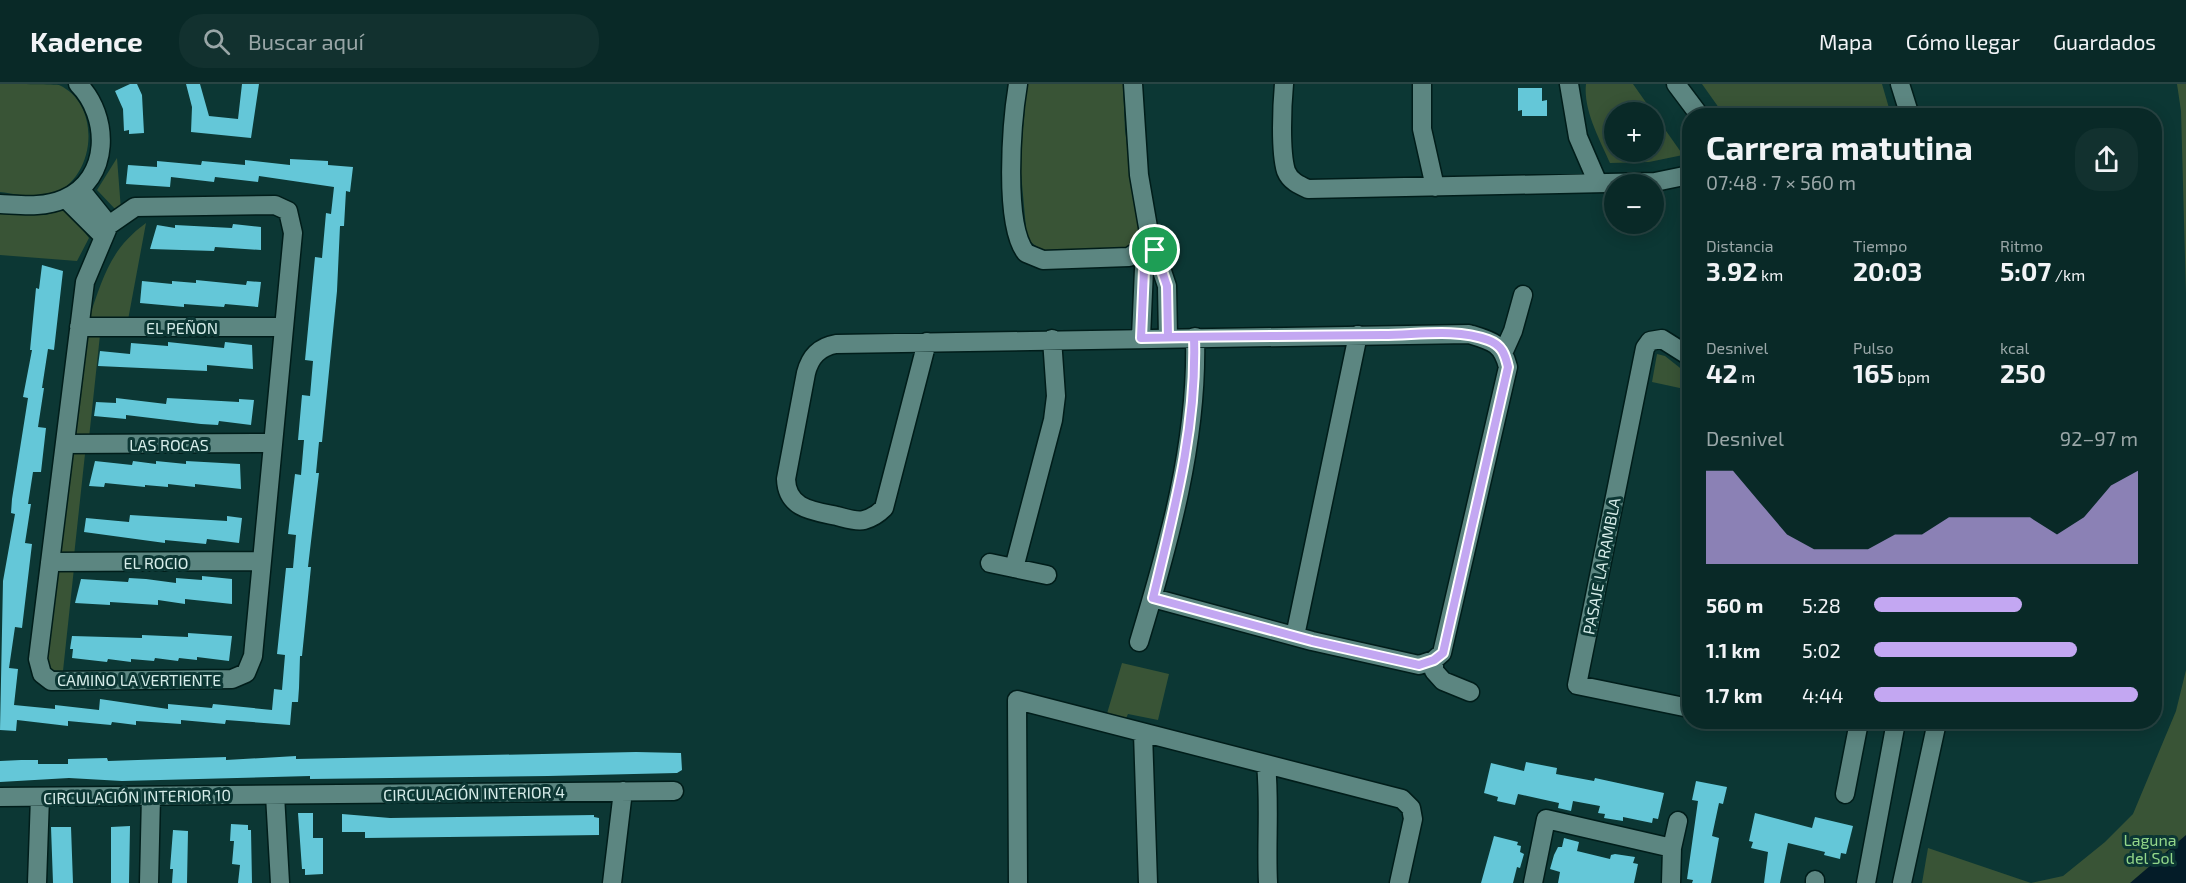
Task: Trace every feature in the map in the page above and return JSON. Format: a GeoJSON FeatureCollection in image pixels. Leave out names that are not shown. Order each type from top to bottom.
{"type":"FeatureCollection","features":[{"type":"Feature","properties":{"kind":"street"},"geometry":{"type":"LineString","coordinates":[[0,204],[41,206],[73,194],[93,173],[102,138],[95,106],[78,84]]}},
{"type":"Feature","properties":{"kind":"street"},"geometry":{"type":"LineString","coordinates":[[1018,84],[1011,158],[1013,203],[1017,235],[1022,248],[1031,257],[1042,260],[1129,257],[1145,247],[1155,250],[1165,273],[1168,337]]}},
{"type":"Feature","properties":{"kind":"street"},"geometry":{"type":"LineString","coordinates":[[1133,84],[1139,175],[1149,233],[1145,247],[1141,338]]}},
{"type":"Feature","properties":{"kind":"street"},"geometry":{"type":"LineString","coordinates":[[1284,84],[1282,106],[1286,171],[1293,182],[1308,189],[1597,181],[1655,182],[1682,176]]}},
{"type":"Feature","properties":{"kind":"street"},"geometry":{"type":"LineString","coordinates":[[1422,84],[1422,129],[1436,187]]}},
{"type":"Feature","properties":{"kind":"street"},"geometry":{"type":"LineString","coordinates":[[1569,84],[1578,137],[1597,181]]}},
{"type":"Feature","properties":{"kind":"street"},"geometry":{"type":"LineString","coordinates":[[1676,84],[1694,108]]}},
{"type":"Feature","properties":{"kind":"street"},"geometry":{"type":"LineString","coordinates":[[1900,84],[1908,108]]}},
{"type":"Feature","properties":{"kind":"street"},"geometry":{"type":"LineString","coordinates":[[73,194],[106,230]]}},
{"type":"Feature","properties":{"kind":"street","name":"CAMINO LA VERTIENTE"},"geometry":{"type":"LineString","coordinates":[[274,205],[288,211],[293,233],[253,656],[246,673],[232,679],[51,681],[42,674],[38,659],[85,282],[106,230],[135,207],[274,205]]}},
{"type":"Feature","properties":{"kind":"street"},"geometry":{"type":"LineString","coordinates":[[1153,598],[1303,638],[1419,665],[1434,660],[1443,653],[1508,367],[1504,351],[1513,331],[1523,295]]}},
{"type":"Feature","properties":{"kind":"street","name":"EL PEÑON"},"geometry":{"type":"LineString","coordinates":[[79,327],[284,327]]}},
{"type":"Feature","properties":{"kind":"street"},"geometry":{"type":"LineString","coordinates":[[927,342],[884,508],[872,518],[860,521],[811,511],[797,505],[788,493],[786,479],[806,373],[812,357],[823,347],[836,344],[1052,339],[1168,337],[1469,334],[1491,341],[1504,351]]}},
{"type":"Feature","properties":{"kind":"street"},"geometry":{"type":"LineString","coordinates":[[1303,638],[1359,335]]}},
{"type":"Feature","properties":{"kind":"street"},"geometry":{"type":"LineString","coordinates":[[1139,642],[1153,598],[1189,439],[1196,374],[1194,337]]}},
{"type":"Feature","properties":{"kind":"street"},"geometry":{"type":"LineString","coordinates":[[1014,567],[1054,414],[1052,339]]}},
{"type":"Feature","properties":{"kind":"street","name":"PASAJE LA RAMBLA"},"geometry":{"type":"LineString","coordinates":[[1682,352],[1662,339],[1654,339],[1645,348],[1577,685],[1682,707]]}},
{"type":"Feature","properties":{"kind":"street","name":"LAS ROCAS"},"geometry":{"type":"LineString","coordinates":[[65,444],[273,443]]}},
{"type":"Feature","properties":{"kind":"street","name":"EL ROCIO"},"geometry":{"type":"LineString","coordinates":[[50,562],[262,561]]}},
{"type":"Feature","properties":{"kind":"street"},"geometry":{"type":"LineString","coordinates":[[990,563],[1047,574]]}},
{"type":"Feature","properties":{"kind":"street"},"geometry":{"type":"LineString","coordinates":[[1434,660],[1434,670],[1443,681],[1470,692]]}},
{"type":"Feature","properties":{"kind":"street"},"geometry":{"type":"LineString","coordinates":[[1018,883],[1017,700],[1402,799],[1412,808],[1413,819],[1399,883]]}},
{"type":"Feature","properties":{"kind":"street"},"geometry":{"type":"LineString","coordinates":[[1845,794],[1858,729]]}},
{"type":"Feature","properties":{"kind":"street"},"geometry":{"type":"LineString","coordinates":[[1866,883],[1895,729]]}},
{"type":"Feature","properties":{"kind":"street"},"geometry":{"type":"LineString","coordinates":[[1902,883],[1935,729]]}},
{"type":"Feature","properties":{"kind":"street"},"geometry":{"type":"LineString","coordinates":[[1143,733],[1148,883]]}},
{"type":"Feature","properties":{"kind":"street"},"geometry":{"type":"LineString","coordinates":[[1266,764],[1269,796],[1266,841],[1268,883]]}},
{"type":"Feature","properties":{"kind":"street"},"geometry":{"type":"LineString","coordinates":[[612,883],[623,791]]}},
{"type":"Feature","properties":{"kind":"street","name":"CIRCULACIÓN INTERIOR 4"},"geometry":{"type":"LineString","coordinates":[[274,795],[674,791]]}},
{"type":"Feature","properties":{"kind":"street"},"geometry":{"type":"LineString","coordinates":[[274,795],[280,883]]}},
{"type":"Feature","properties":{"kind":"street","name":"CIRCULACIÓN INTERIOR 10"},"geometry":{"type":"LineString","coordinates":[[0,797],[274,795]]}},
{"type":"Feature","properties":{"kind":"street"},"geometry":{"type":"LineString","coordinates":[[148,883],[151,796]]}},
{"type":"Feature","properties":{"kind":"street"},"geometry":{"type":"LineString","coordinates":[[37,883],[40,797]]}},
{"type":"Feature","properties":{"kind":"street"},"geometry":{"type":"LineString","coordinates":[[1533,883],[1546,819],[1672,848]]}},
{"type":"Feature","properties":{"kind":"street"},"geometry":{"type":"LineString","coordinates":[[1671,883],[1672,848],[1678,821]]}},
{"type":"Feature","properties":{"kind":"green space"},"geometry":{"type":"Polygon","coordinates":[[[0,84],[59,85],[73,95],[83,109],[88,125],[85,159],[77,175],[65,187],[44,196],[0,192],[0,84]]]}},
{"type":"Feature","properties":{"kind":"green space"},"geometry":{"type":"Polygon","coordinates":[[[1027,84],[1123,84],[1125,130],[1140,242],[1128,248],[1041,250],[1027,239],[1020,162],[1027,84]]]}},
{"type":"Feature","properties":{"kind":"green space"},"geometry":{"type":"Polygon","coordinates":[[[1586,84],[1633,84],[1646,102],[1604,102],[1604,150],[1587,104],[1586,84]]]}},
{"type":"Feature","properties":{"kind":"green space"},"geometry":{"type":"Polygon","coordinates":[[[1702,84],[1882,84],[1889,108],[1719,108],[1702,84]]]}},
{"type":"Feature","properties":{"kind":"green space"},"geometry":{"type":"Polygon","coordinates":[[[2177,84],[2186,84],[2186,294],[2181,111],[2177,84]]]}},
{"type":"Feature","properties":{"kind":"green space"},"geometry":{"type":"Polygon","coordinates":[[[1664,128],[1682,154],[1664,159],[1664,128]]]}},
{"type":"Feature","properties":{"kind":"green space"},"geometry":{"type":"Polygon","coordinates":[[[117,158],[121,210],[115,209],[97,190],[117,158]]]}},
{"type":"Feature","properties":{"kind":"green space"},"geometry":{"type":"Polygon","coordinates":[[[67,209],[89,238],[77,261],[0,255],[0,213],[45,215],[67,209]]]}},
{"type":"Feature","properties":{"kind":"green space"},"geometry":{"type":"Polygon","coordinates":[[[146,223],[128,320],[89,318],[109,265],[124,243],[146,223]]]}},
{"type":"Feature","properties":{"kind":"green space"},"geometry":{"type":"Polygon","coordinates":[[[89,335],[100,335],[89,438],[76,437],[72,432],[84,339],[89,335]]]}},
{"type":"Feature","properties":{"kind":"green space"},"geometry":{"type":"Polygon","coordinates":[[[1657,354],[1665,356],[1682,369],[1682,388],[1652,382],[1657,354]]]}},
{"type":"Feature","properties":{"kind":"green space"},"geometry":{"type":"Polygon","coordinates":[[[74,453],[85,454],[74,556],[62,556],[57,551],[70,458],[74,453]]]}},
{"type":"Feature","properties":{"kind":"green space"},"geometry":{"type":"Polygon","coordinates":[[[63,567],[74,568],[63,671],[50,670],[46,665],[58,572],[63,567]]]}},
{"type":"Feature","properties":{"kind":"green space"},"geometry":{"type":"Polygon","coordinates":[[[1122,663],[1169,674],[1158,720],[1128,714],[1120,731],[1103,727],[1122,663]]]}},
{"type":"Feature","properties":{"kind":"green space","name":"Laguna del Sol"},"geometry":{"type":"Polygon","coordinates":[[[2186,670],[2186,883],[2031,883],[2063,876],[2105,842],[2133,814],[2176,711],[2186,670]]]}},
{"type":"Feature","properties":{"kind":"green space"},"geometry":{"type":"Polygon","coordinates":[[[1928,848],[2031,883],[1922,883],[1928,848]]]}},
{"type":"Feature","properties":{"kind":"water","name":"Laguna del Sol"},"geometry":{"type":"Polygon","coordinates":[[[2186,835],[2186,883],[2130,883],[2186,835]]]}},
{"type":"Feature","properties":{"kind":"building"},"geometry":{"type":"Polygon","coordinates":[[[130,84],[137,84],[142,95],[144,133],[129,134],[129,130],[124,131],[123,109],[115,91],[130,84]]]}},
{"type":"Feature","properties":{"kind":"building"},"geometry":{"type":"Polygon","coordinates":[[[186,84],[200,84],[209,116],[238,119],[242,84],[259,84],[251,138],[191,132],[192,107],[186,84]]]}},
{"type":"Feature","properties":{"kind":"building"},"geometry":{"type":"Polygon","coordinates":[[[1518,88],[1542,88],[1542,101],[1547,100],[1547,116],[1522,116],[1522,110],[1518,111],[1518,88]]]}},
{"type":"Feature","properties":{"kind":"building"},"geometry":{"type":"Polygon","coordinates":[[[290,159],[328,161],[328,165],[353,167],[350,192],[346,191],[344,226],[340,226],[337,291],[322,442],[319,442],[316,473],[319,473],[308,567],[311,567],[302,656],[300,656],[298,702],[292,702],[290,725],[226,720],[225,724],[181,720],[181,724],[136,721],[136,725],[68,721],[68,726],[17,720],[16,731],[0,730],[3,581],[15,514],[11,513],[12,499],[28,398],[23,397],[32,350],[30,350],[36,288],[39,289],[42,265],[63,271],[54,350],[48,349],[42,388],[44,388],[38,427],[46,428],[41,472],[33,472],[28,504],[31,504],[25,543],[32,544],[22,628],[15,627],[9,668],[18,669],[14,705],[55,709],[55,705],[99,710],[100,699],[168,709],[168,704],[212,708],[213,704],[272,710],[274,689],[282,690],[285,655],[277,654],[286,568],[293,568],[296,535],[288,534],[295,474],[301,475],[304,440],[298,440],[302,395],[310,396],[313,361],[305,360],[315,257],[322,258],[326,213],[331,214],[334,187],[259,176],[258,182],[215,177],[214,182],[171,177],[170,187],[126,184],[128,165],[157,167],[157,161],[201,165],[202,161],[245,165],[245,160],[290,165],[290,159]]]}},
{"type":"Feature","properties":{"kind":"building"},"geometry":{"type":"Polygon","coordinates":[[[233,224],[261,227],[261,250],[215,247],[214,251],[150,249],[157,225],[175,228],[175,225],[232,228],[233,224]]]}},
{"type":"Feature","properties":{"kind":"building"},"geometry":{"type":"Polygon","coordinates":[[[196,280],[246,285],[247,281],[261,282],[258,307],[184,304],[184,307],[140,303],[142,281],[172,284],[172,281],[196,283],[196,280]]]}},
{"type":"Feature","properties":{"kind":"building"},"geometry":{"type":"Polygon","coordinates":[[[168,342],[224,348],[225,342],[252,345],[253,369],[207,365],[207,371],[98,366],[100,351],[130,354],[131,343],[168,346],[168,342]]]}},
{"type":"Feature","properties":{"kind":"building"},"geometry":{"type":"Polygon","coordinates":[[[116,398],[166,404],[167,398],[239,402],[239,399],[254,400],[251,425],[219,421],[218,425],[201,424],[126,415],[126,419],[94,416],[96,402],[116,403],[116,398]]]}},
{"type":"Feature","properties":{"kind":"building"},"geometry":{"type":"Polygon","coordinates":[[[95,461],[132,465],[133,461],[156,464],[156,461],[186,464],[186,461],[240,464],[241,489],[195,484],[195,487],[168,484],[168,487],[145,485],[145,487],[105,483],[104,487],[89,486],[95,461]]]}},
{"type":"Feature","properties":{"kind":"building"},"geometry":{"type":"Polygon","coordinates":[[[130,515],[227,521],[227,516],[242,518],[239,543],[207,539],[206,544],[165,540],[165,543],[84,532],[86,518],[129,522],[130,515]]]}},
{"type":"Feature","properties":{"kind":"building"},"geometry":{"type":"Polygon","coordinates":[[[202,576],[232,579],[232,604],[185,599],[185,604],[158,600],[158,605],[110,602],[110,605],[75,603],[81,579],[128,582],[129,578],[176,583],[176,578],[202,580],[202,576]]]}},
{"type":"Feature","properties":{"kind":"building"},"geometry":{"type":"Polygon","coordinates":[[[188,633],[232,636],[229,661],[197,657],[197,660],[179,658],[178,661],[155,658],[154,661],[131,659],[131,662],[108,659],[107,662],[72,658],[73,649],[70,649],[72,636],[188,637],[188,633]]]}},
{"type":"Feature","properties":{"kind":"building"},"geometry":{"type":"Polygon","coordinates":[[[681,753],[682,770],[677,773],[548,776],[310,779],[310,776],[122,781],[69,778],[0,782],[0,761],[21,760],[38,760],[38,764],[68,764],[68,759],[107,758],[108,761],[226,757],[226,760],[296,756],[296,759],[681,753]]]}},
{"type":"Feature","properties":{"kind":"building"},"geometry":{"type":"Polygon","coordinates":[[[1526,762],[1557,768],[1556,774],[1594,781],[1595,778],[1664,793],[1658,819],[1653,818],[1652,823],[1623,817],[1623,821],[1604,818],[1605,814],[1598,813],[1600,806],[1573,801],[1571,811],[1558,808],[1559,803],[1518,794],[1515,805],[1497,801],[1498,797],[1484,793],[1491,763],[1524,771],[1526,762]]]}},
{"type":"Feature","properties":{"kind":"building"},"geometry":{"type":"Polygon","coordinates":[[[1696,781],[1727,787],[1723,804],[1719,803],[1712,836],[1719,838],[1711,883],[1692,883],[1693,880],[1687,879],[1698,801],[1692,800],[1696,781]]]}},
{"type":"Feature","properties":{"kind":"building"},"geometry":{"type":"Polygon","coordinates":[[[298,813],[313,813],[313,838],[323,838],[323,874],[305,875],[305,869],[302,869],[298,813]]]}},
{"type":"Feature","properties":{"kind":"building"},"geometry":{"type":"Polygon","coordinates":[[[1755,813],[1812,828],[1815,817],[1853,826],[1846,854],[1841,853],[1840,859],[1824,855],[1825,852],[1788,843],[1780,883],[1764,883],[1768,852],[1751,848],[1753,842],[1749,841],[1755,813]]]}},
{"type":"Feature","properties":{"kind":"building"},"geometry":{"type":"Polygon","coordinates":[[[342,814],[390,818],[594,815],[599,818],[599,835],[365,838],[365,832],[342,832],[342,814]]]}},
{"type":"Feature","properties":{"kind":"building"},"geometry":{"type":"Polygon","coordinates":[[[231,824],[248,825],[248,830],[251,830],[252,883],[238,883],[240,865],[232,864],[234,841],[230,841],[231,824]]]}},
{"type":"Feature","properties":{"kind":"building"},"geometry":{"type":"Polygon","coordinates":[[[130,826],[129,883],[111,883],[111,827],[130,826]]]}},
{"type":"Feature","properties":{"kind":"building"},"geometry":{"type":"Polygon","coordinates":[[[51,827],[71,827],[73,883],[53,883],[51,827]]]}},
{"type":"Feature","properties":{"kind":"building"},"geometry":{"type":"Polygon","coordinates":[[[173,830],[188,831],[187,883],[172,883],[173,869],[170,869],[173,830]]]}},
{"type":"Feature","properties":{"kind":"building"},"geometry":{"type":"Polygon","coordinates":[[[1494,836],[1518,842],[1517,845],[1521,846],[1520,852],[1524,854],[1520,868],[1517,867],[1513,883],[1481,883],[1494,836]]]}},
{"type":"Feature","properties":{"kind":"building"},"geometry":{"type":"Polygon","coordinates":[[[1564,838],[1579,842],[1577,851],[1610,859],[1611,855],[1615,854],[1635,857],[1633,863],[1638,864],[1634,883],[1558,883],[1560,872],[1550,869],[1554,855],[1558,847],[1562,847],[1564,838]]]}},
{"type":"Feature","properties":{"kind":"route"},"geometry":{"type":"LineString","coordinates":[[1145,247],[1155,250],[1165,273],[1167,286],[1168,337],[1469,334],[1491,341],[1504,351],[1508,367],[1443,653],[1434,660],[1419,665],[1312,641],[1153,598],[1183,475],[1194,406],[1196,374],[1194,337],[1141,338],[1145,247]]}}]}
